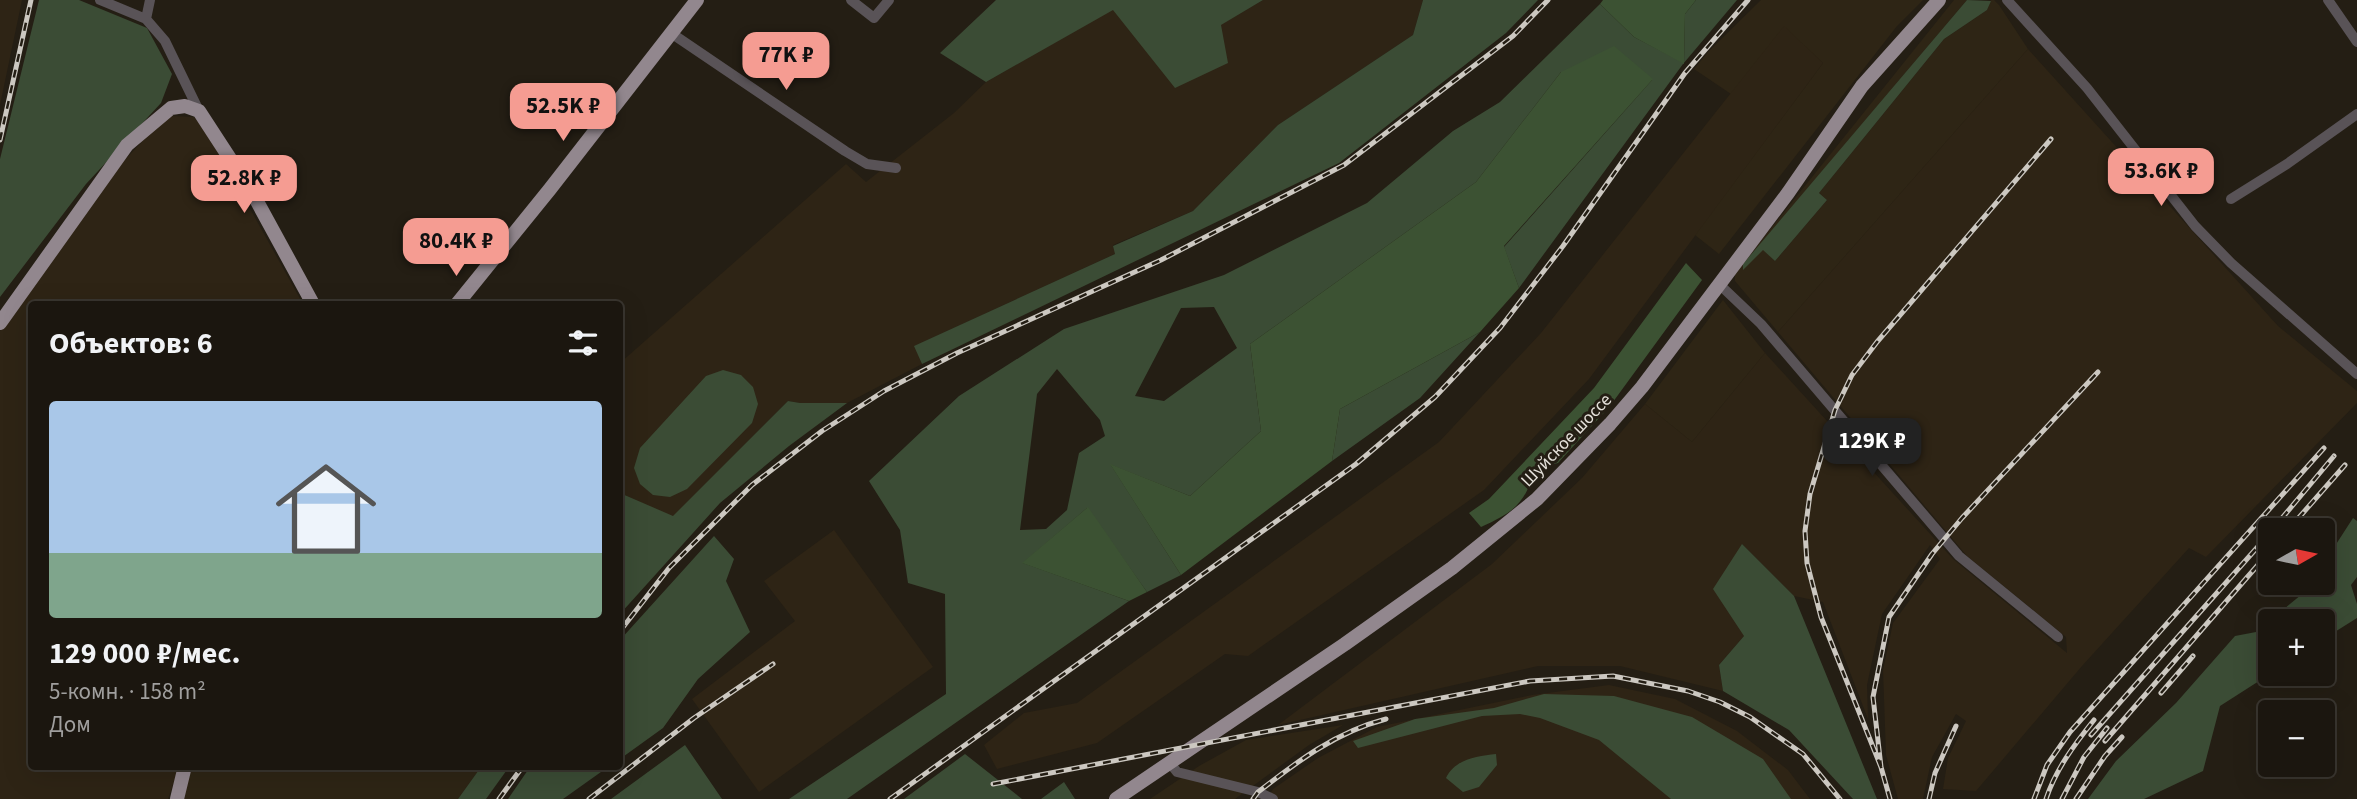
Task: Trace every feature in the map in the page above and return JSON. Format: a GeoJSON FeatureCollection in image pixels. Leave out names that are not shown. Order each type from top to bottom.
{"type":"FeatureCollection","features":[{"type":"Feature","properties":{"kind":"main road"},"geometry":{"type":"LineString","coordinates":[[459,301],[697,0]]}},
{"type":"Feature","properties":{"kind":"main road","name":"Шуйское шоссе"},"geometry":{"type":"LineString","coordinates":[[1116,799],[1335,651],[1452,568],[1537,499],[1642,387],[1788,193],[1862,86],[1939,0]]}},
{"type":"Feature","properties":{"kind":"main road"},"geometry":{"type":"LineString","coordinates":[[0,323],[127,145],[171,108],[185,106],[199,111],[253,194],[311,301]]}},
{"type":"Feature","properties":{"kind":"main road"},"geometry":{"type":"LineString","coordinates":[[177,799],[184,770]]}},
{"type":"Feature","properties":{"kind":"street"},"geometry":{"type":"LineString","coordinates":[[100,0],[146,19],[165,41],[199,111]]}},
{"type":"Feature","properties":{"kind":"street"},"geometry":{"type":"LineString","coordinates":[[146,19],[149,0]]}},
{"type":"Feature","properties":{"kind":"street"},"geometry":{"type":"LineString","coordinates":[[850,0],[874,18],[889,0]]}},
{"type":"Feature","properties":{"kind":"street"},"geometry":{"type":"LineString","coordinates":[[2007,0],[2087,88],[2195,226],[2231,263],[2357,374]]}},
{"type":"Feature","properties":{"kind":"street"},"geometry":{"type":"LineString","coordinates":[[2328,0],[2357,42]]}},
{"type":"Feature","properties":{"kind":"street"},"geometry":{"type":"LineString","coordinates":[[671,33],[845,151],[867,164],[896,169]]}},
{"type":"Feature","properties":{"kind":"street"},"geometry":{"type":"LineString","coordinates":[[2231,199],[2287,164],[2357,114]]}},
{"type":"Feature","properties":{"kind":"street"},"geometry":{"type":"LineString","coordinates":[[1719,284],[1761,324],[1959,556],[2058,637]]}},
{"type":"Feature","properties":{"kind":"street"},"geometry":{"type":"LineString","coordinates":[[1170,763],[1177,772],[1258,792],[1273,799]]}},
{"type":"Feature","properties":{"kind":"shaded area"},"geometry":{"type":"Polygon","coordinates":[[[0,0],[22,0],[0,105],[0,0]]]}},
{"type":"Feature","properties":{"kind":"shaded area"},"geometry":{"type":"Polygon","coordinates":[[[1263,0],[1423,0],[1413,35],[1278,125],[1193,211],[1113,245],[1115,254],[915,346],[922,364],[847,403],[788,401],[673,517],[623,494],[623,360],[846,164],[866,182],[954,113],[986,82],[1113,9],[1220,25],[1263,0]]]}},
{"type":"Feature","properties":{"kind":"shaded area"},"geometry":{"type":"Polygon","coordinates":[[[1761,0],[1923,0],[1897,26],[1719,254],[1695,235],[1823,63],[1784,27],[1731,94],[1694,69],[1761,0]]]}},
{"type":"Feature","properties":{"kind":"shaded area"},"geometry":{"type":"Polygon","coordinates":[[[1954,0],[1967,0],[1744,264],[1743,269],[1763,249],[1775,261],[1827,200],[1819,193],[1944,39],[1987,10],[1991,0],[1999,5],[2028,49],[1778,332],[1735,281],[1735,273],[1954,0]]]}},
{"type":"Feature","properties":{"kind":"shaded area"},"geometry":{"type":"Polygon","coordinates":[[[1784,26],[1823,63],[1589,379],[1484,490],[1248,656],[1225,654],[1097,743],[997,769],[984,745],[1024,713],[1077,703],[1439,442],[1541,333],[1784,26]]]}},
{"type":"Feature","properties":{"kind":"shaded area"},"geometry":{"type":"Polygon","coordinates":[[[2028,49],[2278,326],[2357,391],[2357,403],[2206,557],[2189,548],[2082,666],[1976,791],[1943,789],[1948,758],[1966,721],[1956,714],[1932,757],[1923,799],[1898,799],[1886,755],[1883,670],[1893,623],[1940,559],[1930,545],[1882,614],[1867,685],[1868,719],[1823,602],[1794,596],[1742,544],[1744,636],[1719,665],[1723,691],[1620,666],[1538,666],[1278,725],[1492,564],[1582,478],[1645,404],[1692,442],[1765,353],[1953,559],[2067,653],[2066,637],[1967,556],[1778,332],[2028,49]]]}},
{"type":"Feature","properties":{"kind":"shaded area"},"geometry":{"type":"Polygon","coordinates":[[[172,116],[194,117],[210,137],[301,301],[28,301],[28,770],[178,770],[168,799],[0,799],[0,331],[119,166],[155,128],[172,116]]]}},
{"type":"Feature","properties":{"kind":"shaded area"},"geometry":{"type":"Polygon","coordinates":[[[1723,300],[1765,353],[1692,442],[1645,404],[1723,300]]]}},
{"type":"Feature","properties":{"kind":"shaded area"},"geometry":{"type":"Polygon","coordinates":[[[834,530],[933,667],[759,792],[692,699],[795,621],[764,581],[834,530]]]}},
{"type":"Feature","properties":{"kind":"shaded area"},"geometry":{"type":"Polygon","coordinates":[[[1609,685],[1675,699],[1737,731],[1788,770],[1810,799],[1267,799],[1273,789],[1318,758],[1377,727],[1532,695],[1609,685]]]}},
{"type":"Feature","properties":{"kind":"shaded area"},"geometry":{"type":"Polygon","coordinates":[[[1343,725],[1309,745],[1235,799],[1150,799],[1199,766],[1246,740],[1343,725]]]}},
{"type":"Feature","properties":{"kind":"shaded area"},"geometry":{"type":"Polygon","coordinates":[[[191,770],[479,770],[458,799],[183,799],[191,770]]]}},
{"type":"Feature","properties":{"kind":"green space"},"geometry":{"type":"Polygon","coordinates":[[[39,0],[79,0],[147,28],[172,74],[161,103],[86,184],[0,297],[0,159],[39,0]]]}},
{"type":"Feature","properties":{"kind":"green space"},"geometry":{"type":"Polygon","coordinates":[[[996,0],[1263,0],[1221,25],[1228,63],[1175,88],[1113,10],[986,82],[940,53],[996,0]]]}},
{"type":"Feature","properties":{"kind":"green space"},"geometry":{"type":"Polygon","coordinates":[[[1423,0],[1538,0],[1506,33],[1339,163],[922,364],[914,346],[1115,254],[1113,246],[1193,211],[1278,125],[1413,35],[1423,0]]]}},
{"type":"Feature","properties":{"kind":"green space"},"geometry":{"type":"Polygon","coordinates":[[[1603,0],[1696,0],[1685,14],[1684,64],[1634,37],[1600,4],[1603,0]]]}},
{"type":"Feature","properties":{"kind":"green space"},"geometry":{"type":"Polygon","coordinates":[[[1696,0],[1737,0],[1684,63],[1685,14],[1696,0]]]}},
{"type":"Feature","properties":{"kind":"green space"},"geometry":{"type":"Polygon","coordinates":[[[1967,0],[1991,1],[1987,10],[1944,39],[1819,193],[1827,200],[1775,261],[1763,250],[1743,270],[1743,264],[1967,0]]]}},
{"type":"Feature","properties":{"kind":"green space"},"geometry":{"type":"Polygon","coordinates":[[[1600,4],[1634,37],[1684,63],[1519,288],[1504,247],[1652,80],[1561,72],[1476,182],[1250,344],[1261,431],[1190,496],[1111,465],[1181,575],[1147,592],[1087,508],[1023,563],[1129,601],[847,799],[789,799],[946,694],[945,594],[908,583],[900,530],[869,481],[959,396],[1064,329],[1224,275],[1367,203],[1453,131],[1500,102],[1600,4]],[[1214,307],[1181,308],[1135,396],[1164,401],[1237,348],[1214,307]],[[1057,369],[1037,394],[1020,530],[1046,529],[1067,510],[1079,453],[1105,436],[1100,420],[1057,369]]]}},
{"type":"Feature","properties":{"kind":"green space"},"geometry":{"type":"Polygon","coordinates":[[[1614,46],[1653,79],[1504,246],[1519,288],[1480,332],[1340,409],[1332,461],[1181,575],[1110,464],[1190,496],[1261,431],[1250,344],[1476,182],[1561,72],[1614,46]]]}},
{"type":"Feature","properties":{"kind":"green space"},"geometry":{"type":"Polygon","coordinates":[[[1686,263],[1702,280],[1610,406],[1558,463],[1535,469],[1527,491],[1517,506],[1481,527],[1469,513],[1489,499],[1594,388],[1686,263]]]}},
{"type":"Feature","properties":{"kind":"green space"},"geometry":{"type":"Polygon","coordinates":[[[1480,332],[1420,398],[1332,461],[1340,409],[1480,332]]]}},
{"type":"Feature","properties":{"kind":"green space"},"geometry":{"type":"Polygon","coordinates":[[[723,370],[741,375],[753,387],[758,404],[752,423],[687,489],[670,497],[653,495],[640,484],[634,468],[640,448],[706,376],[723,370]]]}},
{"type":"Feature","properties":{"kind":"green space"},"geometry":{"type":"Polygon","coordinates":[[[788,401],[847,403],[720,503],[623,611],[623,494],[673,516],[788,401]]]}},
{"type":"Feature","properties":{"kind":"green space"},"geometry":{"type":"Polygon","coordinates":[[[1088,507],[1147,592],[1129,601],[1022,563],[1088,507]]]}},
{"type":"Feature","properties":{"kind":"green space"},"geometry":{"type":"Polygon","coordinates":[[[2353,518],[2357,521],[2357,577],[2351,585],[2357,604],[2357,618],[2335,632],[2335,609],[2284,609],[2301,595],[2335,595],[2335,546],[2353,518]]]}},
{"type":"Feature","properties":{"kind":"green space"},"geometry":{"type":"Polygon","coordinates":[[[714,536],[734,559],[726,581],[750,632],[698,679],[663,728],[623,757],[623,637],[714,536]]]}},
{"type":"Feature","properties":{"kind":"green space"},"geometry":{"type":"Polygon","coordinates":[[[1742,544],[1794,596],[1877,799],[1853,799],[1789,730],[1723,691],[1719,665],[1744,636],[1713,589],[1742,544]]]}},
{"type":"Feature","properties":{"kind":"green space"},"geometry":{"type":"Polygon","coordinates":[[[2258,630],[2258,682],[2220,706],[2203,771],[2144,799],[2088,799],[2116,761],[2176,703],[2235,636],[2258,630]]]}},
{"type":"Feature","properties":{"kind":"green space"},"geometry":{"type":"Polygon","coordinates":[[[1544,694],[1614,696],[1692,717],[1763,759],[1791,799],[1671,799],[1599,740],[1540,718],[1520,714],[1482,716],[1358,748],[1353,741],[1415,719],[1494,708],[1544,694]]]}},
{"type":"Feature","properties":{"kind":"green space"},"geometry":{"type":"Polygon","coordinates":[[[685,745],[722,799],[611,799],[685,745]]]}},
{"type":"Feature","properties":{"kind":"green space"},"geometry":{"type":"Polygon","coordinates":[[[965,754],[1022,799],[904,799],[965,754]]]}},
{"type":"Feature","properties":{"kind":"green space"},"geometry":{"type":"Polygon","coordinates":[[[1496,754],[1497,765],[1479,787],[1463,792],[1446,778],[1461,763],[1474,757],[1496,754]]]}},
{"type":"Feature","properties":{"kind":"green space"},"geometry":{"type":"Polygon","coordinates":[[[479,770],[507,770],[486,799],[458,799],[479,770]]]}},
{"type":"Feature","properties":{"kind":"green space"},"geometry":{"type":"Polygon","coordinates":[[[528,770],[604,770],[563,799],[508,799],[528,770]]]}},
{"type":"Feature","properties":{"kind":"green space"},"geometry":{"type":"Polygon","coordinates":[[[1064,782],[1075,799],[1041,799],[1064,782]]]}},
{"type":"Feature","properties":{"kind":"railway"},"geometry":{"type":"LineString","coordinates":[[0,140],[31,0]]}},
{"type":"Feature","properties":{"kind":"railway"},"geometry":{"type":"LineString","coordinates":[[623,627],[669,568],[752,485],[822,431],[884,391],[957,353],[1161,260],[1344,165],[1513,36],[1548,0]]}},
{"type":"Feature","properties":{"kind":"railway"},"geometry":{"type":"LineString","coordinates":[[890,799],[1356,464],[1435,397],[1500,328],[1563,246],[1685,73],[1748,0]]}},
{"type":"Feature","properties":{"kind":"railway"},"geometry":{"type":"LineString","coordinates":[[1881,767],[1821,617],[1807,563],[1805,531],[1810,494],[1835,410],[1852,375],[1877,342],[2051,139]]}},
{"type":"Feature","properties":{"kind":"railway"},"geometry":{"type":"LineString","coordinates":[[1890,799],[1881,767],[1873,697],[1889,617],[1932,554],[1962,518],[2098,372]]}},
{"type":"Feature","properties":{"kind":"railway"},"geometry":{"type":"LineString","coordinates":[[2034,799],[2047,765],[2070,732],[2324,448]]}},
{"type":"Feature","properties":{"kind":"railway"},"geometry":{"type":"LineString","coordinates":[[2282,518],[2334,456]]}},
{"type":"Feature","properties":{"kind":"railway"},"geometry":{"type":"LineString","coordinates":[[2299,518],[2345,465]]}},
{"type":"Feature","properties":{"kind":"railway"},"geometry":{"type":"LineString","coordinates":[[2091,735],[2258,547]]}},
{"type":"Feature","properties":{"kind":"railway"},"geometry":{"type":"LineString","coordinates":[[2105,741],[2258,565]]}},
{"type":"Feature","properties":{"kind":"railway"},"geometry":{"type":"LineString","coordinates":[[2161,693],[2193,656]]}},
{"type":"Feature","properties":{"kind":"railway"},"geometry":{"type":"LineString","coordinates":[[589,799],[694,718],[773,664]]}},
{"type":"Feature","properties":{"kind":"railway"},"geometry":{"type":"LineString","coordinates":[[993,784],[1530,681],[1613,676],[1688,691],[1720,702],[1750,717],[1803,754],[1840,799]]}},
{"type":"Feature","properties":{"kind":"railway"},"geometry":{"type":"LineString","coordinates":[[1253,799],[1273,780],[1318,749],[1351,732],[1386,719]]}},
{"type":"Feature","properties":{"kind":"railway"},"geometry":{"type":"LineString","coordinates":[[2046,799],[2066,758],[2094,720]]}},
{"type":"Feature","properties":{"kind":"railway"},"geometry":{"type":"LineString","coordinates":[[1929,799],[1935,773],[1956,726]]}},
{"type":"Feature","properties":{"kind":"railway"},"geometry":{"type":"LineString","coordinates":[[2062,799],[2084,757],[2107,728]]}},
{"type":"Feature","properties":{"kind":"railway"},"geometry":{"type":"LineString","coordinates":[[2076,799],[2105,756],[2122,737]]}},
{"type":"Feature","properties":{"kind":"railway"},"geometry":{"type":"LineString","coordinates":[[499,799],[520,770]]}}]}
